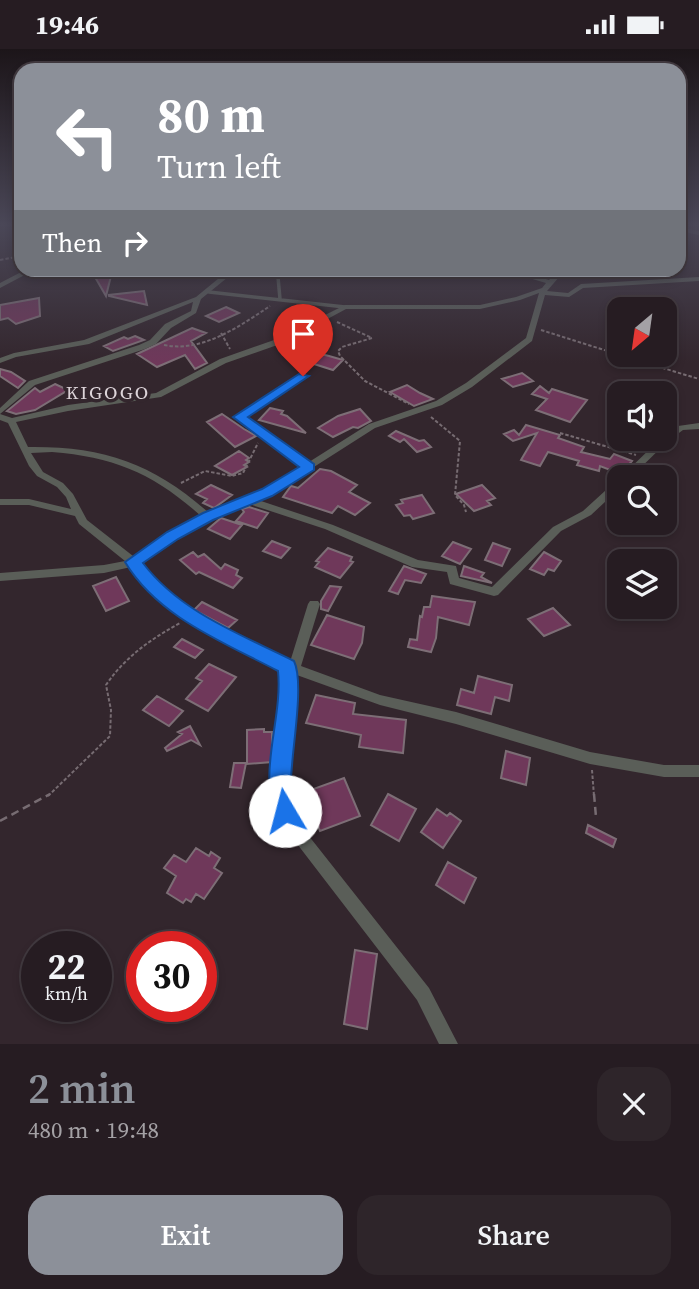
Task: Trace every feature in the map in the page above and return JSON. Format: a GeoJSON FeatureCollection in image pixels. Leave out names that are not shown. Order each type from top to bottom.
{"type":"FeatureCollection","features":[{"type":"Feature","properties":{"kind":"street"},"geometry":{"type":"LineString","coordinates":[[0,286],[17,277]]}},
{"type":"Feature","properties":{"kind":"street"},"geometry":{"type":"LineString","coordinates":[[0,361],[14,355],[86,342],[198,298],[225,277]]}},
{"type":"Feature","properties":{"kind":"street"},"geometry":{"type":"LineString","coordinates":[[521,277],[569,295],[581,286],[699,279]]}},
{"type":"Feature","properties":{"kind":"street"},"geometry":{"type":"LineString","coordinates":[[0,577],[104,569],[133,562],[164,540],[208,517],[267,493],[346,440],[372,426],[439,403],[469,385],[529,339],[546,288],[556,277]]}},
{"type":"Feature","properties":{"kind":"street"},"geometry":{"type":"LineString","coordinates":[[11,421],[68,408],[127,401],[185,383],[232,357],[280,341],[345,307],[480,307],[518,299],[546,288]]}},
{"type":"Feature","properties":{"kind":"street"},"geometry":{"type":"LineString","coordinates":[[198,298],[194,312],[169,326],[153,342],[97,363],[40,379],[26,388],[0,415],[11,421],[40,474],[60,485],[70,496],[83,522],[133,562],[149,584],[190,617],[290,668],[380,700],[456,718],[590,758],[664,771],[699,771]]}},
{"type":"Feature","properties":{"kind":"street"},"geometry":{"type":"LineString","coordinates":[[303,376],[240,417],[309,467]]}},
{"type":"Feature","properties":{"kind":"street"},"geometry":{"type":"LineString","coordinates":[[677,431],[699,426]]}},
{"type":"Feature","properties":{"kind":"street"},"geometry":{"type":"LineString","coordinates":[[25,450],[55,449],[100,454],[140,467],[195,504],[208,517]]}},
{"type":"Feature","properties":{"kind":"street"},"geometry":{"type":"LineString","coordinates":[[639,465],[654,451]]}},
{"type":"Feature","properties":{"kind":"street"},"geometry":{"type":"LineString","coordinates":[[248,500],[329,527],[416,564],[452,569],[454,582],[494,592],[557,529],[587,513],[607,494]]}},
{"type":"Feature","properties":{"kind":"street"},"geometry":{"type":"LineString","coordinates":[[0,502],[29,502],[80,514]]}},
{"type":"Feature","properties":{"kind":"street"},"geometry":{"type":"LineString","coordinates":[[314,604],[290,668],[280,785],[285,811],[296,831],[423,993],[449,1044]]}},
{"type":"Feature","properties":{"kind":"lane"},"geometry":{"type":"LineString","coordinates":[[278,277],[280,299]]}},
{"type":"Feature","properties":{"kind":"lane"},"geometry":{"type":"LineString","coordinates":[[209,292],[345,307]]}},
{"type":"Feature","properties":{"kind":"path"},"geometry":{"type":"LineString","coordinates":[[153,342],[171,348],[190,347],[267,308],[275,302],[273,297]]}},
{"type":"Feature","properties":{"kind":"path"},"geometry":{"type":"LineString","coordinates":[[326,317],[372,338],[342,347],[338,351],[365,381],[420,410],[460,441],[455,495],[466,512]]}},
{"type":"Feature","properties":{"kind":"path"},"geometry":{"type":"LineString","coordinates":[[534,328],[607,351]]}},
{"type":"Feature","properties":{"kind":"path"},"geometry":{"type":"LineString","coordinates":[[221,333],[232,357]]}},
{"type":"Feature","properties":{"kind":"path"},"geometry":{"type":"LineString","coordinates":[[660,367],[699,379]]}},
{"type":"Feature","properties":{"kind":"path"},"geometry":{"type":"LineString","coordinates":[[171,488],[200,472],[232,476],[243,473],[258,443],[260,432]]}},
{"type":"Feature","properties":{"kind":"path"},"geometry":{"type":"LineString","coordinates":[[560,433],[647,458]]}},
{"type":"Feature","properties":{"kind":"path"},"geometry":{"type":"LineString","coordinates":[[0,821],[46,797],[95,753],[110,736],[111,710],[106,685],[116,669],[147,641],[190,617]]}},
{"type":"Feature","properties":{"kind":"path"},"geometry":{"type":"LineString","coordinates":[[590,758],[596,817]]}},
{"type":"Feature","properties":{"kind":"building"},"geometry":{"type":"Polygon","coordinates":[[[95,277],[111,277],[106,296],[95,277]]]}},
{"type":"Feature","properties":{"kind":"building"},"geometry":{"type":"Polygon","coordinates":[[[144,291],[147,305],[109,296],[109,295],[144,291]]]}},
{"type":"Feature","properties":{"kind":"building"},"geometry":{"type":"Polygon","coordinates":[[[39,298],[40,316],[16,324],[8,318],[0,320],[0,305],[39,298]]]}},
{"type":"Feature","properties":{"kind":"building"},"geometry":{"type":"Polygon","coordinates":[[[226,307],[239,313],[219,322],[206,316],[226,307]]]}},
{"type":"Feature","properties":{"kind":"building"},"geometry":{"type":"Polygon","coordinates":[[[192,328],[206,333],[191,341],[207,363],[195,369],[185,355],[157,367],[137,354],[192,328]]]}},
{"type":"Feature","properties":{"kind":"building"},"geometry":{"type":"Polygon","coordinates":[[[135,336],[144,340],[113,351],[104,346],[124,337],[128,339],[135,336]]]}},
{"type":"Feature","properties":{"kind":"building"},"geometry":{"type":"Polygon","coordinates":[[[321,354],[343,360],[333,370],[311,363],[321,354]]]}},
{"type":"Feature","properties":{"kind":"building"},"geometry":{"type":"Polygon","coordinates":[[[0,369],[25,381],[18,388],[0,376],[0,369]]]}},
{"type":"Feature","properties":{"kind":"building"},"geometry":{"type":"Polygon","coordinates":[[[522,373],[533,381],[513,387],[502,379],[522,373]]]}},
{"type":"Feature","properties":{"kind":"building"},"geometry":{"type":"Polygon","coordinates":[[[55,384],[68,390],[35,410],[16,414],[7,411],[35,388],[40,392],[55,384]]]}},
{"type":"Feature","properties":{"kind":"building"},"geometry":{"type":"Polygon","coordinates":[[[407,385],[433,399],[414,406],[390,392],[407,385]]]}},
{"type":"Feature","properties":{"kind":"building"},"geometry":{"type":"Polygon","coordinates":[[[540,386],[549,393],[552,389],[587,400],[570,422],[536,410],[547,399],[532,394],[540,386]]]}},
{"type":"Feature","properties":{"kind":"building"},"geometry":{"type":"Polygon","coordinates":[[[270,408],[283,411],[281,414],[306,433],[259,420],[270,408]]]}},
{"type":"Feature","properties":{"kind":"building"},"geometry":{"type":"Polygon","coordinates":[[[360,409],[371,421],[358,428],[353,427],[333,437],[318,428],[338,416],[360,409]]]}},
{"type":"Feature","properties":{"kind":"building"},"geometry":{"type":"Polygon","coordinates":[[[222,414],[256,436],[235,447],[207,422],[222,414]]]}},
{"type":"Feature","properties":{"kind":"building"},"geometry":{"type":"Polygon","coordinates":[[[526,425],[560,435],[558,438],[584,447],[581,452],[610,459],[614,454],[632,461],[629,465],[607,465],[607,469],[600,466],[599,471],[577,465],[579,461],[548,452],[540,466],[521,460],[537,433],[513,441],[504,434],[514,430],[519,435],[526,425]]]}},
{"type":"Feature","properties":{"kind":"building"},"geometry":{"type":"Polygon","coordinates":[[[396,431],[419,441],[424,440],[431,447],[417,452],[404,439],[400,442],[389,436],[396,431]]]}},
{"type":"Feature","properties":{"kind":"building"},"geometry":{"type":"Polygon","coordinates":[[[239,451],[249,458],[246,460],[249,462],[244,465],[247,467],[232,475],[215,466],[239,451]]]}},
{"type":"Feature","properties":{"kind":"building"},"geometry":{"type":"Polygon","coordinates":[[[320,469],[331,471],[357,485],[349,492],[370,503],[355,515],[338,506],[332,513],[283,497],[291,486],[298,488],[320,469]]]}},
{"type":"Feature","properties":{"kind":"building"},"geometry":{"type":"Polygon","coordinates":[[[211,485],[232,495],[214,508],[203,503],[207,499],[196,494],[211,485]]]}},
{"type":"Feature","properties":{"kind":"building"},"geometry":{"type":"Polygon","coordinates":[[[482,485],[495,498],[487,501],[491,505],[474,511],[456,494],[482,485]]]}},
{"type":"Feature","properties":{"kind":"building"},"geometry":{"type":"Polygon","coordinates":[[[422,495],[434,513],[413,519],[410,515],[404,516],[396,505],[403,503],[401,500],[422,495]]]}},
{"type":"Feature","properties":{"kind":"building"},"geometry":{"type":"Polygon","coordinates":[[[249,507],[268,513],[257,528],[236,521],[244,512],[242,509],[249,507]]]}},
{"type":"Feature","properties":{"kind":"building"},"geometry":{"type":"Polygon","coordinates":[[[221,518],[242,525],[230,539],[208,529],[221,518]]]}},
{"type":"Feature","properties":{"kind":"building"},"geometry":{"type":"Polygon","coordinates":[[[272,541],[290,548],[281,558],[263,551],[272,541]]]}},
{"type":"Feature","properties":{"kind":"building"},"geometry":{"type":"Polygon","coordinates":[[[453,542],[471,549],[460,564],[442,556],[453,542]]]}},
{"type":"Feature","properties":{"kind":"building"},"geometry":{"type":"Polygon","coordinates":[[[493,543],[510,549],[502,566],[485,560],[493,543]]]}},
{"type":"Feature","properties":{"kind":"building"},"geometry":{"type":"Polygon","coordinates":[[[328,548],[352,557],[350,561],[353,562],[340,578],[315,567],[319,562],[316,561],[328,548]]]}},
{"type":"Feature","properties":{"kind":"building"},"geometry":{"type":"Polygon","coordinates":[[[193,552],[198,557],[204,554],[221,569],[225,564],[238,570],[236,575],[242,578],[233,588],[199,572],[196,574],[180,560],[193,552]]]}},
{"type":"Feature","properties":{"kind":"building"},"geometry":{"type":"Polygon","coordinates":[[[544,552],[561,561],[554,571],[548,569],[544,575],[530,569],[544,552]]]}},
{"type":"Feature","properties":{"kind":"building"},"geometry":{"type":"Polygon","coordinates":[[[404,566],[426,574],[421,583],[405,580],[398,594],[389,591],[404,566]]]}},
{"type":"Feature","properties":{"kind":"building"},"geometry":{"type":"Polygon","coordinates":[[[464,566],[484,573],[481,577],[492,583],[461,576],[464,566]]]}},
{"type":"Feature","properties":{"kind":"building"},"geometry":{"type":"Polygon","coordinates":[[[116,577],[129,601],[106,611],[93,586],[116,577]]]}},
{"type":"Feature","properties":{"kind":"building"},"geometry":{"type":"Polygon","coordinates":[[[330,586],[341,587],[328,611],[321,609],[321,601],[330,586]]]}},
{"type":"Feature","properties":{"kind":"building"},"geometry":{"type":"Polygon","coordinates":[[[432,596],[475,602],[469,625],[438,617],[436,638],[431,652],[408,647],[410,639],[417,640],[420,616],[422,617],[424,607],[430,607],[432,596]]]}},
{"type":"Feature","properties":{"kind":"building"},"geometry":{"type":"Polygon","coordinates":[[[202,602],[237,620],[228,628],[194,610],[202,602]]]}},
{"type":"Feature","properties":{"kind":"building"},"geometry":{"type":"Polygon","coordinates":[[[553,608],[570,625],[544,636],[528,619],[553,608]]]}},
{"type":"Feature","properties":{"kind":"building"},"geometry":{"type":"Polygon","coordinates":[[[327,615],[364,627],[362,643],[354,659],[311,645],[327,615]]]}},
{"type":"Feature","properties":{"kind":"building"},"geometry":{"type":"Polygon","coordinates":[[[182,639],[203,650],[195,658],[174,647],[182,639]]]}},
{"type":"Feature","properties":{"kind":"building"},"geometry":{"type":"Polygon","coordinates":[[[209,664],[236,677],[208,711],[186,699],[202,681],[196,678],[209,664]]]}},
{"type":"Feature","properties":{"kind":"building"},"geometry":{"type":"Polygon","coordinates":[[[478,676],[512,685],[509,701],[495,697],[491,714],[457,705],[461,689],[474,693],[478,676]]]}},
{"type":"Feature","properties":{"kind":"building"},"geometry":{"type":"Polygon","coordinates":[[[316,695],[355,703],[353,714],[406,720],[403,753],[359,747],[361,735],[306,723],[316,695]]]}},
{"type":"Feature","properties":{"kind":"building"},"geometry":{"type":"Polygon","coordinates":[[[157,696],[183,711],[169,726],[143,710],[157,696]]]}},
{"type":"Feature","properties":{"kind":"building"},"geometry":{"type":"Polygon","coordinates":[[[190,726],[200,745],[191,740],[167,751],[165,748],[182,734],[178,732],[190,726]]]}},
{"type":"Feature","properties":{"kind":"building"},"geometry":{"type":"Polygon","coordinates":[[[264,729],[264,732],[272,732],[272,762],[247,764],[247,730],[264,729]]]}},
{"type":"Feature","properties":{"kind":"building"},"geometry":{"type":"Polygon","coordinates":[[[506,751],[530,758],[526,785],[501,778],[506,751]]]}},
{"type":"Feature","properties":{"kind":"building"},"geometry":{"type":"Polygon","coordinates":[[[234,763],[246,763],[241,788],[230,787],[234,763]]]}},
{"type":"Feature","properties":{"kind":"building"},"geometry":{"type":"Polygon","coordinates":[[[344,778],[360,816],[320,831],[305,792],[344,778]]]}},
{"type":"Feature","properties":{"kind":"building"},"geometry":{"type":"Polygon","coordinates":[[[388,794],[416,809],[399,841],[371,825],[388,794]]]}},
{"type":"Feature","properties":{"kind":"building"},"geometry":{"type":"Polygon","coordinates":[[[437,809],[447,816],[450,813],[461,821],[443,848],[421,832],[437,809]]]}},
{"type":"Feature","properties":{"kind":"building"},"geometry":{"type":"Polygon","coordinates":[[[588,825],[616,839],[613,847],[586,833],[588,825]]]}},
{"type":"Feature","properties":{"kind":"building"},"geometry":{"type":"Polygon","coordinates":[[[196,848],[209,856],[211,852],[220,858],[214,868],[222,873],[204,899],[196,894],[191,902],[186,899],[183,903],[167,893],[176,876],[164,868],[174,855],[186,862],[196,848]]]}},
{"type":"Feature","properties":{"kind":"building"},"geometry":{"type":"Polygon","coordinates":[[[448,862],[476,878],[464,903],[436,885],[448,862]]]}},
{"type":"Feature","properties":{"kind":"building"},"geometry":{"type":"Polygon","coordinates":[[[355,950],[377,954],[367,1029],[344,1024],[355,950]]]}},
{"type":"Feature","properties":{"kind":"district","name":"KIGOGO"},"geometry":{"type":"Point","coordinates":[108,392]}},
{"type":"Feature","properties":{"kind":"route"},"geometry":{"type":"LineString","coordinates":[[285,811],[280,785],[289,681],[287,666],[190,617],[149,584],[133,562],[172,535],[267,493],[309,467],[240,417],[303,376]]}}]}
